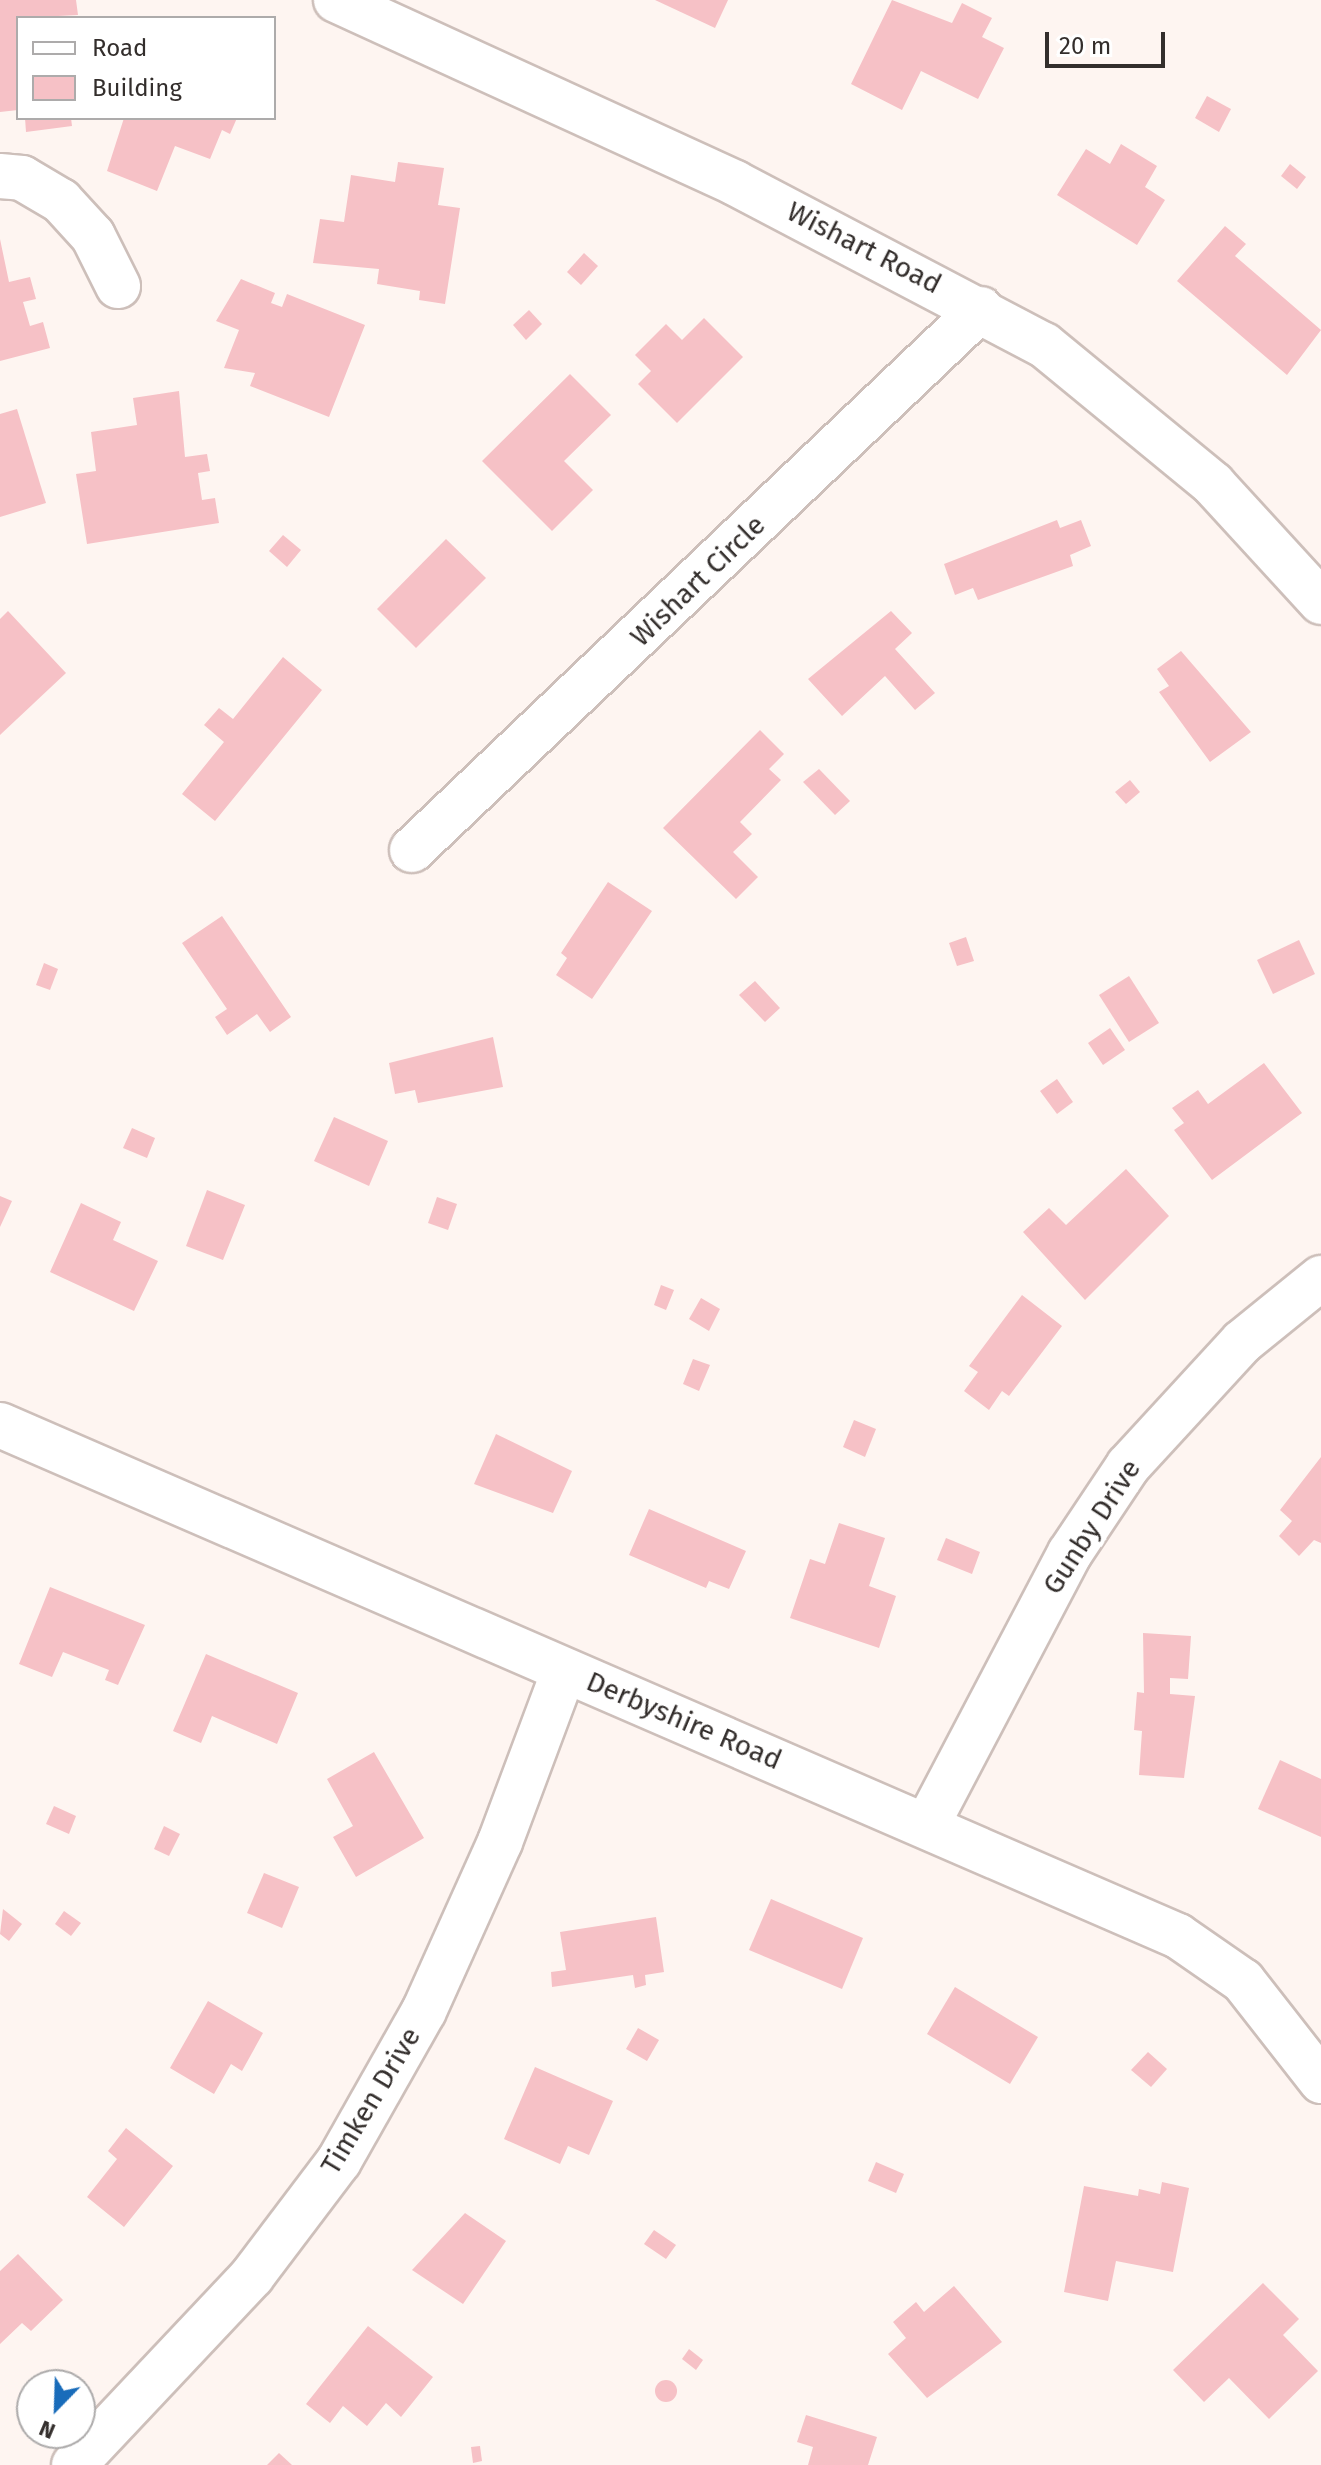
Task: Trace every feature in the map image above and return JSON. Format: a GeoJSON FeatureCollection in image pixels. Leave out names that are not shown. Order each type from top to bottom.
{"type":"FeatureCollection","features":[{"type":"Feature","properties":{"kind":"street","name":"Wishart Road"},"geometry":{"type":"LineString","coordinates":[[336,0],[748,190],[981,309],[1044,345],[1202,474],[1321,602]]}},
{"type":"Feature","properties":{"kind":"street"},"geometry":{"type":"LineString","coordinates":[[0,176],[38,186],[69,209],[93,236],[118,286]]}},
{"type":"Feature","properties":{"kind":"street","name":"Wishart Circle"},"geometry":{"type":"LineString","coordinates":[[412,850],[981,309]]}},
{"type":"Feature","properties":{"kind":"street","name":"Gunby Drive"},"geometry":{"type":"LineString","coordinates":[[927,1825],[1070,1553],[1128,1466],[1242,1342],[1321,1278]]}},
{"type":"Feature","properties":{"kind":"street","name":"Derbyshire Road"},"geometry":{"type":"LineString","coordinates":[[0,1425],[564,1671],[927,1825],[1210,1956],[1288,2030],[1321,2081]]}},
{"type":"Feature","properties":{"kind":"street","name":"Timken Drive"},"geometry":{"type":"LineString","coordinates":[[74,2465],[252,2276],[339,2161],[424,2011],[500,1842],[564,1671]]}},
{"type":"Feature","properties":{"kind":"building"},"geometry":{"type":"Polygon","coordinates":[[[0,0],[76,0],[78,15],[16,16],[16,110],[0,112],[0,0]]]}},
{"type":"Feature","properties":{"kind":"building"},"geometry":{"type":"Polygon","coordinates":[[[655,0],[728,0],[715,28],[655,0]]]}},
{"type":"Feature","properties":{"kind":"building"},"geometry":{"type":"Polygon","coordinates":[[[892,0],[952,23],[962,3],[992,18],[982,37],[1004,48],[978,99],[921,71],[902,110],[851,84],[892,0]]]}},
{"type":"Feature","properties":{"kind":"building"},"geometry":{"type":"Polygon","coordinates":[[[1207,96],[1231,109],[1219,132],[1195,118],[1207,96]]]}},
{"type":"Feature","properties":{"kind":"building"},"geometry":{"type":"Polygon","coordinates":[[[25,120],[71,120],[72,126],[26,132],[25,120]]]}},
{"type":"Feature","properties":{"kind":"building"},"geometry":{"type":"Polygon","coordinates":[[[123,120],[236,120],[230,134],[222,130],[210,159],[175,146],[157,191],[107,171],[123,120]]]}},
{"type":"Feature","properties":{"kind":"building"},"geometry":{"type":"Polygon","coordinates":[[[1121,144],[1157,166],[1145,187],[1165,200],[1137,245],[1057,195],[1086,149],[1110,164],[1121,144]]]}},
{"type":"Feature","properties":{"kind":"building"},"geometry":{"type":"Polygon","coordinates":[[[398,162],[444,168],[438,205],[460,208],[445,304],[419,300],[420,291],[377,284],[379,269],[313,263],[320,219],[344,222],[351,175],[395,182],[398,162]]]}},
{"type":"Feature","properties":{"kind":"building"},"geometry":{"type":"Polygon","coordinates":[[[1290,164],[1306,177],[1297,189],[1281,176],[1290,164]]]}},
{"type":"Feature","properties":{"kind":"building"},"geometry":{"type":"Polygon","coordinates":[[[1225,226],[1246,244],[1235,256],[1321,330],[1287,375],[1177,281],[1225,226]]]}},
{"type":"Feature","properties":{"kind":"building"},"geometry":{"type":"Polygon","coordinates":[[[0,239],[9,282],[30,277],[36,299],[23,302],[30,326],[43,322],[50,348],[0,361],[0,239]]]}},
{"type":"Feature","properties":{"kind":"building"},"geometry":{"type":"Polygon","coordinates":[[[584,253],[598,266],[581,285],[567,272],[584,253]]]}},
{"type":"Feature","properties":{"kind":"building"},"geometry":{"type":"Polygon","coordinates":[[[241,279],[275,293],[271,303],[282,307],[287,294],[365,325],[329,417],[250,386],[255,373],[224,368],[239,330],[216,321],[241,279]]]}},
{"type":"Feature","properties":{"kind":"building"},"geometry":{"type":"Polygon","coordinates":[[[529,310],[542,324],[526,340],[513,325],[529,310]]]}},
{"type":"Feature","properties":{"kind":"building"},"geometry":{"type":"Polygon","coordinates":[[[704,318],[743,357],[677,423],[638,384],[651,371],[635,355],[666,324],[682,340],[704,318]]]}},
{"type":"Feature","properties":{"kind":"building"},"geometry":{"type":"Polygon","coordinates":[[[570,374],[611,415],[564,461],[593,490],[552,531],[482,461],[570,374]]]}},
{"type":"Feature","properties":{"kind":"building"},"geometry":{"type":"Polygon","coordinates":[[[179,391],[185,457],[207,454],[210,471],[198,473],[202,500],[215,498],[219,523],[87,544],[76,474],[96,471],[91,432],[137,425],[133,398],[179,391]]]}},
{"type":"Feature","properties":{"kind":"building"},"geometry":{"type":"Polygon","coordinates":[[[17,409],[46,503],[0,517],[0,414],[17,409]]]}},
{"type":"Feature","properties":{"kind":"building"},"geometry":{"type":"Polygon","coordinates":[[[1057,520],[1060,528],[1081,520],[1091,546],[1070,555],[1073,566],[978,600],[973,588],[955,595],[944,564],[1057,520]]]}},
{"type":"Feature","properties":{"kind":"building"},"geometry":{"type":"Polygon","coordinates":[[[283,535],[301,550],[287,567],[269,551],[283,535]]]}},
{"type":"Feature","properties":{"kind":"building"},"geometry":{"type":"Polygon","coordinates":[[[446,539],[486,578],[416,648],[377,609],[446,539]]]}},
{"type":"Feature","properties":{"kind":"building"},"geometry":{"type":"Polygon","coordinates":[[[8,611],[66,673],[0,735],[0,619],[8,611]]]}},
{"type":"Feature","properties":{"kind":"building"},"geometry":{"type":"Polygon","coordinates":[[[891,611],[912,633],[895,649],[935,693],[915,710],[885,676],[842,716],[808,679],[891,611]]]}},
{"type":"Feature","properties":{"kind":"building"},"geometry":{"type":"Polygon","coordinates":[[[1181,651],[1251,732],[1210,762],[1159,692],[1169,686],[1157,669],[1181,651]]]}},
{"type":"Feature","properties":{"kind":"building"},"geometry":{"type":"Polygon","coordinates":[[[283,657],[322,690],[215,821],[182,794],[224,742],[204,725],[219,708],[233,719],[283,657]]]}},
{"type":"Feature","properties":{"kind":"building"},"geometry":{"type":"Polygon","coordinates":[[[760,730],[784,754],[769,769],[781,780],[740,822],[752,834],[733,852],[758,877],[736,899],[663,828],[760,730]]]}},
{"type":"Feature","properties":{"kind":"building"},"geometry":{"type":"Polygon","coordinates":[[[819,769],[850,801],[835,815],[803,782],[819,769]]]}},
{"type":"Feature","properties":{"kind":"building"},"geometry":{"type":"Polygon","coordinates":[[[1130,780],[1140,792],[1126,804],[1115,792],[1130,780]]]}},
{"type":"Feature","properties":{"kind":"building"},"geometry":{"type":"Polygon","coordinates":[[[608,882],[652,911],[592,999],[556,975],[567,958],[561,953],[608,882]]]}},
{"type":"Feature","properties":{"kind":"building"},"geometry":{"type":"Polygon","coordinates":[[[222,916],[291,1017],[270,1032],[257,1014],[227,1035],[215,1017],[227,1009],[182,943],[222,916]]]}},
{"type":"Feature","properties":{"kind":"building"},"geometry":{"type":"Polygon","coordinates":[[[966,937],[974,961],[957,966],[949,943],[966,937]]]}},
{"type":"Feature","properties":{"kind":"building"},"geometry":{"type":"Polygon","coordinates":[[[1299,940],[1315,974],[1273,994],[1257,960],[1299,940]]]}},
{"type":"Feature","properties":{"kind":"building"},"geometry":{"type":"Polygon","coordinates":[[[44,963],[58,969],[50,990],[36,985],[44,963]]]}},
{"type":"Feature","properties":{"kind":"building"},"geometry":{"type":"Polygon","coordinates":[[[1129,976],[1159,1023],[1129,1042],[1099,995],[1129,976]]]}},
{"type":"Feature","properties":{"kind":"building"},"geometry":{"type":"Polygon","coordinates":[[[755,981],[780,1008],[765,1022],[739,995],[755,981]]]}},
{"type":"Feature","properties":{"kind":"building"},"geometry":{"type":"Polygon","coordinates":[[[1110,1028],[1125,1050],[1103,1065],[1088,1043],[1110,1028]]]}},
{"type":"Feature","properties":{"kind":"building"},"geometry":{"type":"Polygon","coordinates":[[[493,1037],[503,1087],[418,1103],[415,1090],[395,1094],[389,1063],[493,1037]]]}},
{"type":"Feature","properties":{"kind":"building"},"geometry":{"type":"Polygon","coordinates":[[[1264,1063],[1302,1113],[1212,1180],[1174,1130],[1184,1123],[1172,1108],[1198,1090],[1208,1104],[1264,1063]]]}},
{"type":"Feature","properties":{"kind":"building"},"geometry":{"type":"Polygon","coordinates":[[[1057,1079],[1073,1102],[1057,1114],[1040,1091],[1057,1079]]]}},
{"type":"Feature","properties":{"kind":"building"},"geometry":{"type":"Polygon","coordinates":[[[334,1117],[388,1141],[369,1186],[314,1161],[334,1117]]]}},
{"type":"Feature","properties":{"kind":"building"},"geometry":{"type":"Polygon","coordinates":[[[132,1128],[155,1138],[147,1158],[123,1148],[132,1128]]]}},
{"type":"Feature","properties":{"kind":"building"},"geometry":{"type":"Polygon","coordinates":[[[1126,1169],[1169,1216],[1085,1300],[1023,1232],[1049,1208],[1066,1225],[1126,1169]]]}},
{"type":"Feature","properties":{"kind":"building"},"geometry":{"type":"Polygon","coordinates":[[[207,1190],[245,1205],[223,1260],[186,1246],[207,1190]]]}},
{"type":"Feature","properties":{"kind":"building"},"geometry":{"type":"Polygon","coordinates":[[[0,1196],[12,1201],[0,1227],[0,1196]]]}},
{"type":"Feature","properties":{"kind":"building"},"geometry":{"type":"Polygon","coordinates":[[[437,1197],[457,1204],[448,1230],[428,1223],[437,1197]]]}},
{"type":"Feature","properties":{"kind":"building"},"geometry":{"type":"Polygon","coordinates":[[[81,1203],[121,1222],[113,1240],[158,1261],[134,1311],[50,1272],[81,1203]]]}},
{"type":"Feature","properties":{"kind":"building"},"geometry":{"type":"Polygon","coordinates":[[[661,1285],[674,1290],[666,1310],[654,1305],[661,1285]]]}},
{"type":"Feature","properties":{"kind":"building"},"geometry":{"type":"Polygon","coordinates":[[[1022,1295],[1062,1326],[1009,1396],[1002,1391],[989,1410],[964,1391],[978,1372],[969,1366],[1022,1295]]]}},
{"type":"Feature","properties":{"kind":"building"},"geometry":{"type":"Polygon","coordinates":[[[701,1298],[720,1309],[709,1331],[689,1319],[701,1298]]]}},
{"type":"Feature","properties":{"kind":"building"},"geometry":{"type":"Polygon","coordinates":[[[693,1359],[710,1365],[699,1391],[683,1384],[693,1359]]]}},
{"type":"Feature","properties":{"kind":"building"},"geometry":{"type":"Polygon","coordinates":[[[854,1420],[876,1429],[865,1457],[843,1447],[854,1420]]]}},
{"type":"Feature","properties":{"kind":"building"},"geometry":{"type":"Polygon","coordinates":[[[496,1434],[572,1471],[553,1513],[474,1484],[496,1434]]]}},
{"type":"Feature","properties":{"kind":"building"},"geometry":{"type":"Polygon","coordinates":[[[1321,1457],[1321,1543],[1314,1540],[1299,1556],[1279,1536],[1292,1521],[1280,1510],[1321,1457]]]}},
{"type":"Feature","properties":{"kind":"building"},"geometry":{"type":"Polygon","coordinates":[[[649,1509],[746,1551],[729,1589],[709,1581],[706,1588],[629,1555],[649,1509]]]}},
{"type":"Feature","properties":{"kind":"building"},"geometry":{"type":"Polygon","coordinates":[[[839,1523],[885,1538],[869,1586],[896,1596],[879,1648],[790,1618],[810,1559],[825,1564],[839,1523]]]}},
{"type":"Feature","properties":{"kind":"building"},"geometry":{"type":"Polygon","coordinates":[[[946,1538],[980,1552],[972,1574],[937,1560],[946,1538]]]}},
{"type":"Feature","properties":{"kind":"building"},"geometry":{"type":"Polygon","coordinates":[[[50,1587],[145,1625],[118,1685],[105,1680],[109,1670],[63,1652],[52,1677],[19,1664],[50,1587]]]}},
{"type":"Feature","properties":{"kind":"building"},"geometry":{"type":"Polygon","coordinates":[[[1143,1633],[1191,1636],[1188,1679],[1170,1678],[1170,1694],[1195,1696],[1184,1778],[1139,1775],[1142,1731],[1134,1730],[1137,1692],[1144,1693],[1143,1633]]]}},
{"type":"Feature","properties":{"kind":"building"},"geometry":{"type":"Polygon","coordinates":[[[206,1654],[298,1693],[277,1744],[212,1716],[201,1743],[173,1731],[206,1654]]]}},
{"type":"Feature","properties":{"kind":"building"},"geometry":{"type":"Polygon","coordinates":[[[374,1752],[424,1838],[356,1877],[333,1837],[353,1826],[327,1779],[374,1752]]]}},
{"type":"Feature","properties":{"kind":"building"},"geometry":{"type":"Polygon","coordinates":[[[1280,1760],[1321,1779],[1321,1837],[1258,1809],[1280,1760]]]}},
{"type":"Feature","properties":{"kind":"building"},"geometry":{"type":"Polygon","coordinates":[[[54,1806],[76,1816],[69,1834],[46,1824],[54,1806]]]}},
{"type":"Feature","properties":{"kind":"building"},"geometry":{"type":"Polygon","coordinates":[[[164,1826],[180,1834],[169,1856],[154,1849],[164,1826]]]}},
{"type":"Feature","properties":{"kind":"building"},"geometry":{"type":"Polygon","coordinates":[[[264,1873],[299,1887],[282,1928],[247,1913],[264,1873]]]}},
{"type":"Feature","properties":{"kind":"building"},"geometry":{"type":"Polygon","coordinates":[[[771,1899],[863,1938],[842,1989],[749,1950],[771,1899]]]}},
{"type":"Feature","properties":{"kind":"building"},"geometry":{"type":"Polygon","coordinates":[[[3,1909],[22,1924],[9,1941],[0,1934],[3,1909]]]}},
{"type":"Feature","properties":{"kind":"building"},"geometry":{"type":"Polygon","coordinates":[[[64,1911],[81,1923],[71,1936],[55,1924],[64,1911]]]}},
{"type":"Feature","properties":{"kind":"building"},"geometry":{"type":"Polygon","coordinates":[[[656,1917],[664,1972],[645,1975],[646,1985],[635,1988],[633,1975],[552,1987],[551,1972],[566,1970],[560,1932],[656,1917]]]}},
{"type":"Feature","properties":{"kind":"building"},"geometry":{"type":"Polygon","coordinates":[[[955,1987],[1038,2037],[1010,2084],[927,2034],[955,1987]]]}},
{"type":"Feature","properties":{"kind":"building"},"geometry":{"type":"Polygon","coordinates":[[[208,2001],[263,2033],[242,2071],[231,2064],[214,2094],[170,2068],[208,2001]]]}},
{"type":"Feature","properties":{"kind":"building"},"geometry":{"type":"Polygon","coordinates":[[[638,2028],[659,2040],[647,2061],[626,2049],[638,2028]]]}},
{"type":"Feature","properties":{"kind":"building"},"geometry":{"type":"Polygon","coordinates":[[[1148,2052],[1167,2069],[1151,2087],[1131,2070],[1148,2052]]]}},
{"type":"Feature","properties":{"kind":"building"},"geometry":{"type":"Polygon","coordinates":[[[535,2067],[613,2101],[589,2155],[568,2146],[560,2164],[504,2139],[535,2067]]]}},
{"type":"Feature","properties":{"kind":"building"},"geometry":{"type":"Polygon","coordinates":[[[126,2128],[173,2166],[124,2227],[87,2197],[117,2159],[108,2151],[126,2128]]]}},
{"type":"Feature","properties":{"kind":"building"},"geometry":{"type":"Polygon","coordinates":[[[876,2162],[904,2174],[896,2193],[868,2181],[876,2162]]]}},
{"type":"Feature","properties":{"kind":"building"},"geometry":{"type":"Polygon","coordinates":[[[1162,2182],[1189,2188],[1173,2272],[1116,2261],[1108,2301],[1064,2292],[1084,2186],[1138,2196],[1139,2189],[1160,2194],[1162,2182]]]}},
{"type":"Feature","properties":{"kind":"building"},"geometry":{"type":"Polygon","coordinates":[[[465,2213],[506,2241],[463,2304],[412,2270],[465,2213]]]}},
{"type":"Feature","properties":{"kind":"building"},"geometry":{"type":"Polygon","coordinates":[[[654,2230],[676,2245],[666,2259],[644,2244],[654,2230]]]}},
{"type":"Feature","properties":{"kind":"building"},"geometry":{"type":"Polygon","coordinates":[[[18,2254],[63,2300],[31,2331],[22,2323],[0,2344],[0,2271],[18,2254]]]}},
{"type":"Feature","properties":{"kind":"building"},"geometry":{"type":"Polygon","coordinates":[[[1263,2283],[1299,2319],[1283,2335],[1318,2371],[1269,2419],[1229,2378],[1204,2402],[1173,2370],[1263,2283]]]}},
{"type":"Feature","properties":{"kind":"building"},"geometry":{"type":"Polygon","coordinates":[[[954,2286],[1002,2342],[927,2398],[888,2354],[906,2338],[893,2322],[916,2302],[924,2312],[954,2286]]]}},
{"type":"Feature","properties":{"kind":"building"},"geometry":{"type":"Polygon","coordinates":[[[368,2326],[433,2377],[401,2417],[386,2403],[367,2426],[343,2406],[330,2423],[306,2404],[368,2326]]]}},
{"type":"Feature","properties":{"kind":"building"},"geometry":{"type":"Polygon","coordinates":[[[689,2349],[703,2360],[696,2370],[682,2359],[689,2349]]]}},
{"type":"Feature","properties":{"kind":"building"},"geometry":{"type":"Polygon","coordinates":[[[666,2380],[674,2383],[677,2391],[674,2399],[666,2402],[658,2399],[655,2391],[658,2383],[666,2380]]]}},
{"type":"Feature","properties":{"kind":"building"},"geometry":{"type":"Polygon","coordinates":[[[806,2415],[877,2437],[868,2465],[808,2465],[813,2447],[797,2442],[806,2415]]]}},
{"type":"Feature","properties":{"kind":"building"},"geometry":{"type":"Polygon","coordinates":[[[480,2446],[482,2461],[473,2463],[471,2447],[480,2446]]]}},
{"type":"Feature","properties":{"kind":"building"},"geometry":{"type":"Polygon","coordinates":[[[279,2453],[292,2465],[267,2465],[279,2453]]]}}]}
